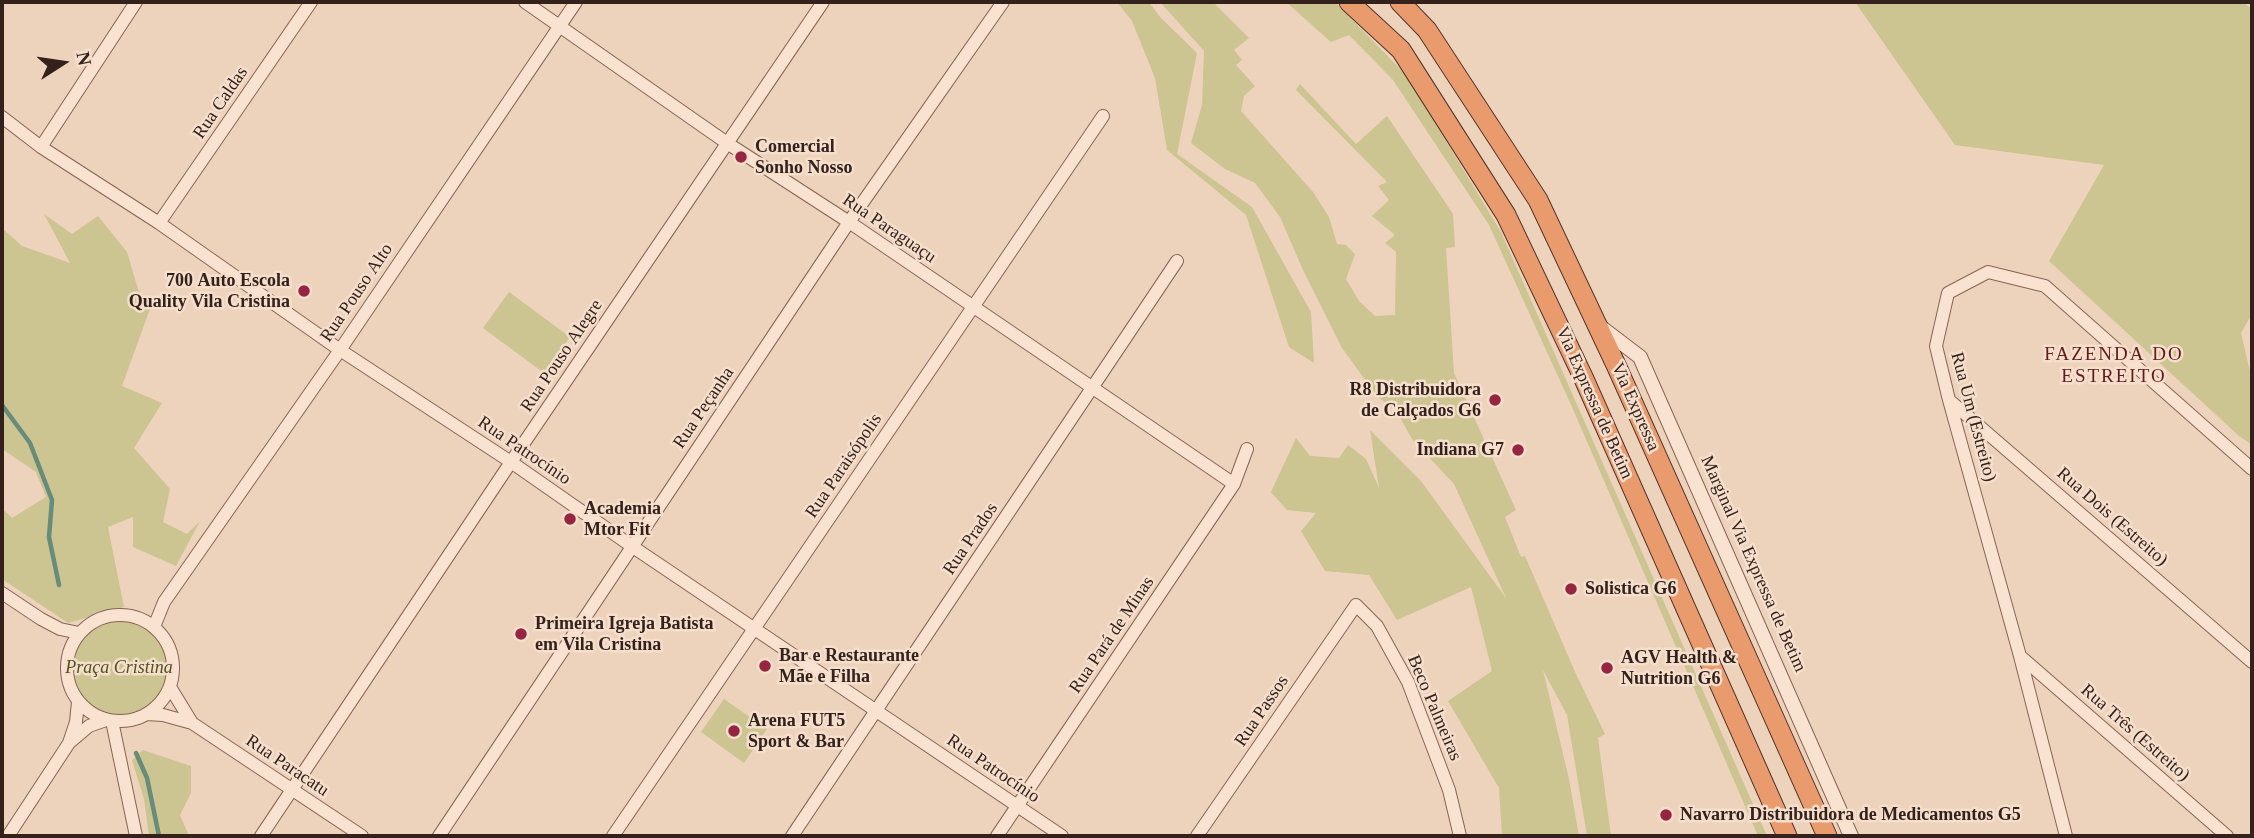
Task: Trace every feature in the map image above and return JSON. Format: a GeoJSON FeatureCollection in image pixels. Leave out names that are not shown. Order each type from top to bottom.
{"type":"FeatureCollection","features":[{"type":"Feature","properties":{"kind":"highway","name":"Via Expressa de Betim"},"geometry":{"type":"LineString","coordinates":[[1349,2],[1401,51],[1506,215],[1584,379],[1787,836]]}},
{"type":"Feature","properties":{"kind":"highway","name":"Via Expressa"},"geometry":{"type":"LineString","coordinates":[[1400,2],[1427,30],[1538,200],[1827,836]]}},
{"type":"Feature","properties":{"kind":"street"},"geometry":{"type":"LineString","coordinates":[[41,147],[136,2]]}},
{"type":"Feature","properties":{"kind":"street","name":"Rua Caldas"},"geometry":{"type":"LineString","coordinates":[[159,223],[311,2]]}},
{"type":"Feature","properties":{"kind":"street","name":"Rua Paraguaçu"},"geometry":{"type":"LineString","coordinates":[[525,2],[727,143],[1095,387],[1234,484]]}},
{"type":"Feature","properties":{"kind":"street","name":"Rua Pouso Alto"},"geometry":{"type":"LineString","coordinates":[[154,627],[164,602],[340,350],[576,2]]}},
{"type":"Feature","properties":{"kind":"street","name":"Rua Pouso Alegre"},"geometry":{"type":"LineString","coordinates":[[261,836],[823,2]]}},
{"type":"Feature","properties":{"kind":"street","name":"Rua Peçanha"},"geometry":{"type":"LineString","coordinates":[[439,836],[849,222],[1003,2]]}},
{"type":"Feature","properties":{"kind":"street","name":"Rua Paraisópolis"},"geometry":{"type":"LineString","coordinates":[[613,836],[1103,116]]}},
{"type":"Feature","properties":{"kind":"street","name":"Rua Patrocínio"},"geometry":{"type":"LineString","coordinates":[[2,117],[41,147],[159,223],[340,350],[511,462],[1062,836]]}},
{"type":"Feature","properties":{"kind":"street","name":"Rua Prados"},"geometry":{"type":"LineString","coordinates":[[792,836],[1178,261]]}},
{"type":"Feature","properties":{"kind":"street","name":"Rua Um (Estreito)"},"geometry":{"type":"LineString","coordinates":[[2066,836],[2020,656],[1949,400],[1937,346],[1948,293],[1988,272],[2045,286],[2252,469]]}},
{"type":"Feature","properties":{"kind":"street","name":"Marginal Via Expressa de Betim"},"geometry":{"type":"LineString","coordinates":[[1597,325],[1640,357],[1851,836]]}},
{"type":"Feature","properties":{"kind":"street","name":"Rua Dois (Estreito)"},"geometry":{"type":"LineString","coordinates":[[1949,400],[2252,662]]}},
{"type":"Feature","properties":{"kind":"street","name":"Rua Pará de Minas"},"geometry":{"type":"LineString","coordinates":[[997,836],[1234,484],[1247,449]]}},
{"type":"Feature","properties":{"kind":"street"},"geometry":{"type":"LineString","coordinates":[[2,593],[60,629],[79,633]]}},
{"type":"Feature","properties":{"kind":"street","name":"Rua Pouso Alto"},"geometry":{"type":"LineString","coordinates":[[136,617],[164,602]]}},
{"type":"Feature","properties":{"kind":"street","name":"Rua Passos"},"geometry":{"type":"LineString","coordinates":[[1197,836],[1356,605]]}},
{"type":"Feature","properties":{"kind":"street","name":"Beco Palmeiras"},"geometry":{"type":"LineString","coordinates":[[1356,605],[1377,626],[1408,682],[1449,790],[1460,836]]}},
{"type":"Feature","properties":{"kind":"street"},"geometry":{"type":"LineString","coordinates":[[69,743],[89,726],[109,720],[135,719],[146,715],[160,703],[170,687],[173,674],[169,648],[154,627],[124,614],[107,616],[92,622],[79,633],[68,653],[68,678],[78,702],[91,713],[109,720]]}},
{"type":"Feature","properties":{"kind":"street"},"geometry":{"type":"LineString","coordinates":[[41,619],[59,638],[68,653]]}},
{"type":"Feature","properties":{"kind":"street","name":"Rua Três (Estreito)"},"geometry":{"type":"LineString","coordinates":[[2020,656],[2227,836]]}},
{"type":"Feature","properties":{"kind":"street","name":"Rua Paracatu"},"geometry":{"type":"LineString","coordinates":[[170,687],[192,723]]}},
{"type":"Feature","properties":{"kind":"street"},"geometry":{"type":"LineString","coordinates":[[8,836],[69,743],[76,722],[78,702]]}},
{"type":"Feature","properties":{"kind":"street","name":"Rua Paracatu"},"geometry":{"type":"LineString","coordinates":[[146,715],[163,715],[192,723],[362,836]]}},
{"type":"Feature","properties":{"kind":"street"},"geometry":{"type":"LineString","coordinates":[[109,720],[136,836]]}},
{"type":"Feature","properties":{"kind":"green space"},"geometry":{"type":"Polygon","coordinates":[[[1117,2],[1149,2],[1160,17],[1197,53],[1177,154],[1252,207],[1311,312],[1314,363],[1289,347],[1246,215],[1167,150],[1155,78],[1132,21],[1117,2]]]}},
{"type":"Feature","properties":{"kind":"green space"},"geometry":{"type":"Polygon","coordinates":[[[1160,2],[1213,2],[1249,38],[1234,50],[1242,60],[1236,65],[1255,86],[1244,96],[1241,111],[1313,192],[1329,217],[1337,244],[1346,245],[1355,254],[1346,279],[1359,301],[1375,316],[1395,315],[1396,252],[1385,243],[1395,235],[1372,216],[1389,200],[1378,186],[1387,182],[1296,90],[1300,84],[1356,144],[1387,116],[1453,214],[1455,247],[1446,248],[1454,373],[1516,510],[1505,517],[1521,557],[1525,556],[1605,734],[1598,738],[1611,836],[1587,836],[1567,715],[1543,670],[1569,779],[1579,836],[1502,836],[1499,788],[1448,701],[1492,671],[1471,587],[1397,620],[1369,575],[1325,571],[1301,531],[1316,513],[1287,510],[1271,492],[1296,438],[1310,456],[1339,458],[1348,445],[1366,459],[1379,488],[1370,430],[1421,481],[1506,598],[1454,484],[1412,439],[1397,412],[1377,396],[1342,348],[1280,217],[1255,183],[1225,169],[1191,143],[1202,105],[1204,51],[1160,2]]]}},
{"type":"Feature","properties":{"kind":"green space"},"geometry":{"type":"Polygon","coordinates":[[[1286,2],[1335,2],[1406,75],[1501,232],[1767,836],[1758,836],[1572,407],[1489,225],[1393,80],[1349,35],[1331,42],[1286,2]]]}},
{"type":"Feature","properties":{"kind":"green space"},"geometry":{"type":"Polygon","coordinates":[[[1855,2],[2243,2],[2252,9],[2252,314],[2241,333],[2252,380],[2252,445],[2049,261],[2104,165],[1955,145],[1855,2]]]}},
{"type":"Feature","properties":{"kind":"green space"},"geometry":{"type":"Polygon","coordinates":[[[44,214],[72,234],[98,216],[127,252],[138,289],[150,309],[122,386],[162,403],[134,448],[170,489],[163,522],[187,534],[200,521],[176,566],[133,547],[133,517],[108,527],[124,607],[68,623],[2,579],[2,508],[12,518],[46,497],[36,472],[2,449],[2,228],[22,246],[70,263],[44,214]]]}},
{"type":"Feature","properties":{"kind":"green space"},"geometry":{"type":"Polygon","coordinates":[[[509,292],[570,337],[544,373],[483,328],[509,292]]]}},
{"type":"Feature","properties":{"kind":"green space","name":"Praça Cristina"},"geometry":{"type":"Polygon","coordinates":[[[110,620],[128,620],[146,628],[159,641],[167,659],[164,687],[146,708],[128,716],[110,716],[92,708],[79,695],[71,677],[71,659],[79,641],[92,628],[110,620]]]}},
{"type":"Feature","properties":{"kind":"green space","name":"Arena FUT5 Sport & Bar"},"geometry":{"type":"Polygon","coordinates":[[[724,699],[767,729],[744,763],[701,732],[724,699]]]}},
{"type":"Feature","properties":{"kind":"green space"},"geometry":{"type":"Polygon","coordinates":[[[143,750],[191,766],[191,793],[180,815],[189,836],[149,836],[144,799],[132,760],[143,750]]]}},
{"type":"Feature","properties":{"kind":"waterway"},"geometry":{"type":"LineString","coordinates":[[2,405],[30,443],[52,500],[49,537],[59,585]]}},
{"type":"Feature","properties":{"kind":"waterway"},"geometry":{"type":"LineString","coordinates":[[136,753],[147,778],[159,836]]}},
{"type":"Feature","properties":{"kind":"place","name":"Comercial Sonho Nosso"},"geometry":{"type":"Point","coordinates":[741,157]}},
{"type":"Feature","properties":{"kind":"place","name":"700 Auto Escola Quality Vila Cristina"},"geometry":{"type":"Point","coordinates":[304,291]}},
{"type":"Feature","properties":{"kind":"place","name":"R8 Distribuidora de Calçados G6"},"geometry":{"type":"Point","coordinates":[1495,400]}},
{"type":"Feature","properties":{"kind":"place","name":"Indiana G7"},"geometry":{"type":"Point","coordinates":[1518,450]}},
{"type":"Feature","properties":{"kind":"place","name":"Academia Mtor Fit"},"geometry":{"type":"Point","coordinates":[570,519]}},
{"type":"Feature","properties":{"kind":"place","name":"Solistica G6"},"geometry":{"type":"Point","coordinates":[1571,589]}},
{"type":"Feature","properties":{"kind":"place","name":"Primeira Igreja Batista em Vila Cristina"},"geometry":{"type":"Point","coordinates":[521,634]}},
{"type":"Feature","properties":{"kind":"place","name":"Bar e Restaurante Mãe e Filha"},"geometry":{"type":"Point","coordinates":[765,666]}},
{"type":"Feature","properties":{"kind":"place","name":"AGV Health & Nutrition G6"},"geometry":{"type":"Point","coordinates":[1607,668]}},
{"type":"Feature","properties":{"kind":"place","name":"Arena FUT5 Sport & Bar"},"geometry":{"type":"Point","coordinates":[734,731]}},
{"type":"Feature","properties":{"kind":"place","name":"Navarro Distribuidora de Medicamentos G5"},"geometry":{"type":"Point","coordinates":[1666,815]}},
{"type":"Feature","properties":{"kind":"district","name":"FAZENDA DO ESTREITO"},"geometry":{"type":"Point","coordinates":[2114,366]}}]}
